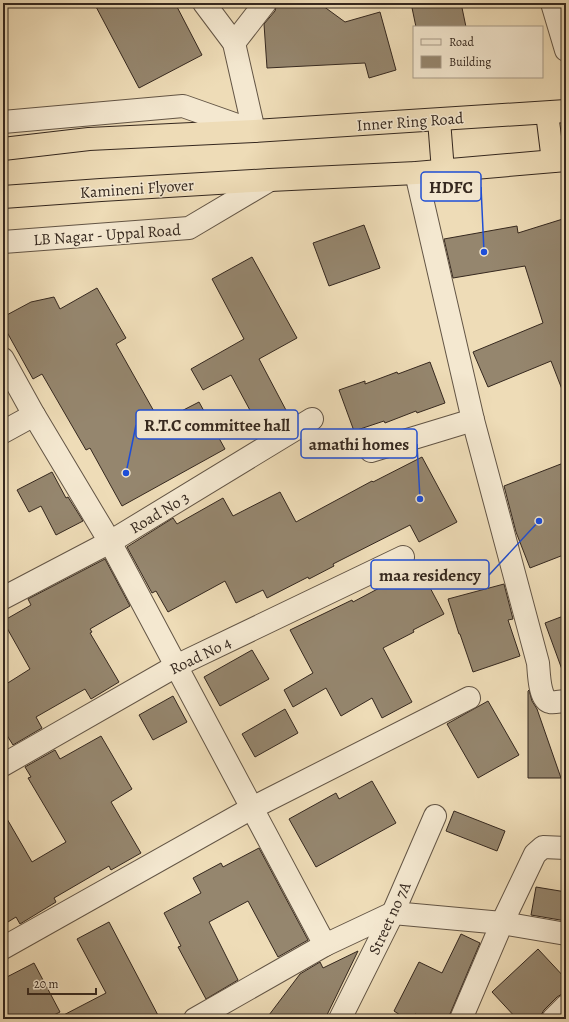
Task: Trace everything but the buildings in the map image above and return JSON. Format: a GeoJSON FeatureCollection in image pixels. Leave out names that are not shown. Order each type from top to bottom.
{"type":"FeatureCollection","features":[{"type":"Feature","properties":{"kind":"highway","name":"Inner Ring Road"},"geometry":{"type":"LineString","coordinates":[[254,131],[556,112]]}},
{"type":"Feature","properties":{"kind":"highway"},"geometry":{"type":"LineString","coordinates":[[270,180],[416,173],[560,161],[556,112]]}},
{"type":"Feature","properties":{"kind":"highway"},"geometry":{"type":"LineString","coordinates":[[439,120],[443,170]]}},
{"type":"Feature","properties":{"kind":"highway"},"geometry":{"type":"LineString","coordinates":[[3,149],[89,139],[254,131]]}},
{"type":"Feature","properties":{"kind":"highway","name":"Kamineni Flyover"},"geometry":{"type":"LineString","coordinates":[[3,197],[270,180]]}},
{"type":"Feature","properties":{"kind":"street"},"geometry":{"type":"LineString","coordinates":[[204,3],[234,43],[254,131]]}},
{"type":"Feature","properties":{"kind":"street"},"geometry":{"type":"LineString","coordinates":[[234,43],[265,3]]}},
{"type":"Feature","properties":{"kind":"street"},"geometry":{"type":"LineString","coordinates":[[552,3],[566,50]]}},
{"type":"Feature","properties":{"kind":"street"},"geometry":{"type":"LineString","coordinates":[[3,122],[183,106],[254,131]]}},
{"type":"Feature","properties":{"kind":"street"},"geometry":{"type":"LineString","coordinates":[[416,173],[473,420],[538,663],[542,694],[545,699],[550,702],[566,701]]}},
{"type":"Feature","properties":{"kind":"street","name":"LB Nagar - Uppal Road"},"geometry":{"type":"LineString","coordinates":[[3,242],[189,228],[270,180]]}},
{"type":"Feature","properties":{"kind":"street"},"geometry":{"type":"LineString","coordinates":[[3,359],[34,415],[110,542],[325,945]]}},
{"type":"Feature","properties":{"kind":"street"},"geometry":{"type":"LineString","coordinates":[[3,432],[34,415]]}},
{"type":"Feature","properties":{"kind":"street","name":"Road No 3"},"geometry":{"type":"LineString","coordinates":[[3,598],[110,542],[312,419]]}},
{"type":"Feature","properties":{"kind":"street"},"geometry":{"type":"LineString","coordinates":[[371,451],[473,420]]}},
{"type":"Feature","properties":{"kind":"street","name":"Road No 4"},"geometry":{"type":"LineString","coordinates":[[3,765],[176,666],[403,557]]}},
{"type":"Feature","properties":{"kind":"street"},"geometry":{"type":"LineString","coordinates":[[3,948],[252,808],[469,698]]}},
{"type":"Feature","properties":{"kind":"street","name":"Street no 7A"},"geometry":{"type":"LineString","coordinates":[[340,1019],[393,913],[435,816]]}},
{"type":"Feature","properties":{"kind":"street"},"geometry":{"type":"LineString","coordinates":[[461,1019],[502,923],[535,854],[543,847],[566,848]]}},
{"type":"Feature","properties":{"kind":"street"},"geometry":{"type":"LineString","coordinates":[[195,1019],[325,945],[393,913],[502,923],[566,934]]}},
{"type":"Feature","properties":{"kind":"street"},"geometry":{"type":"LineString","coordinates":[[553,1019],[566,1006]]}},
{"type":"Feature","properties":{"kind":"place","name":"HDFC"},"geometry":{"type":"Point","coordinates":[484,252]}},
{"type":"Feature","properties":{"kind":"place","name":"R.T.C committee hall"},"geometry":{"type":"Point","coordinates":[126,473]}},
{"type":"Feature","properties":{"kind":"place","name":"amathi homes"},"geometry":{"type":"Point","coordinates":[420,499]}},
{"type":"Feature","properties":{"kind":"place","name":"maa residency"},"geometry":{"type":"Point","coordinates":[539,521]}}]}
